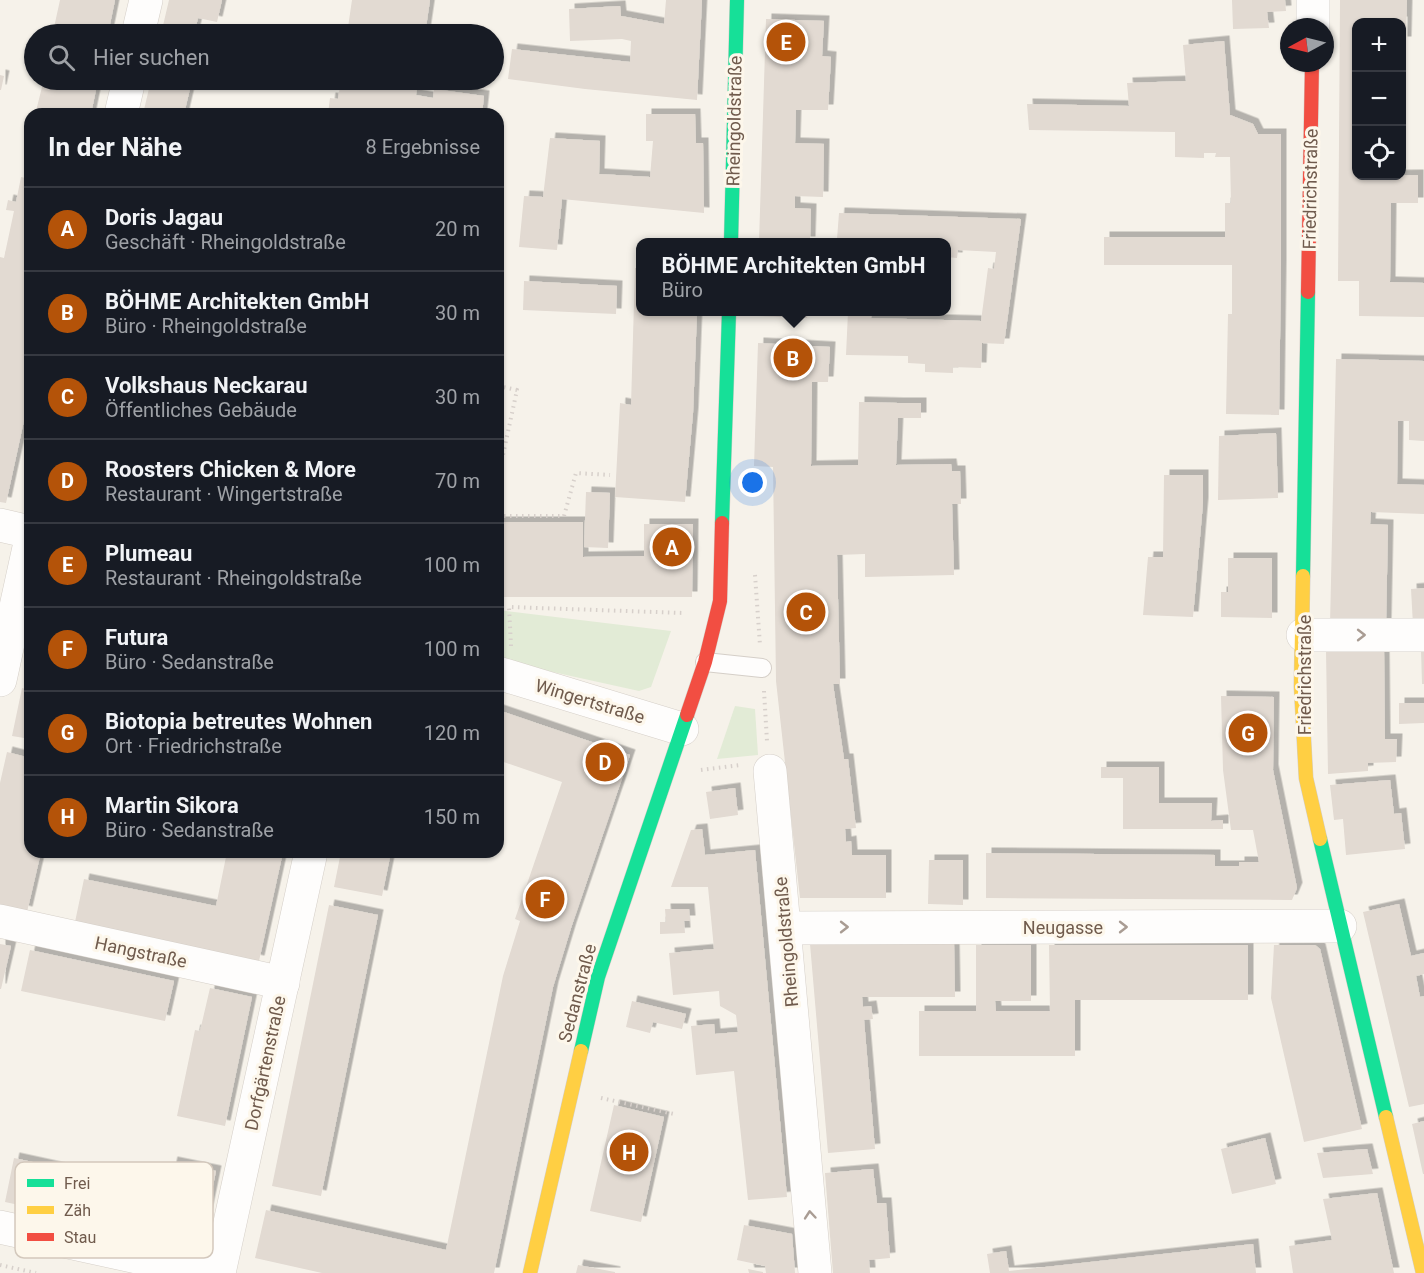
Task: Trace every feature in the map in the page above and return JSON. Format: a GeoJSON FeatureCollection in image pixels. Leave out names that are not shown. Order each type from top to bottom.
{"type":"FeatureCollection","features":[{"type":"Feature","properties":{"kind":"street"},"geometry":{"type":"LineString","coordinates":[[140,24],[146,0]]}},
{"type":"Feature","properties":{"kind":"street","name":"Rheingoldstraße"},"geometry":{"type":"LineString","coordinates":[[731,238],[737,0]]}},
{"type":"Feature","properties":{"kind":"street"},"geometry":{"type":"LineString","coordinates":[[1313,0],[1313,18]]}},
{"type":"Feature","properties":{"kind":"street","name":"Friedrichstraße"},"geometry":{"type":"LineString","coordinates":[[1312,72],[1301,686],[1306,778],[1423,1273]]}},
{"type":"Feature","properties":{"kind":"street"},"geometry":{"type":"LineString","coordinates":[[123,108],[127,90]]}},
{"type":"Feature","properties":{"kind":"street"},"geometry":{"type":"LineString","coordinates":[[682,729],[705,663],[718,614],[729,316]]}},
{"type":"Feature","properties":{"kind":"street"},"geometry":{"type":"LineString","coordinates":[[0,525],[24,531]]}},
{"type":"Feature","properties":{"kind":"street"},"geometry":{"type":"LineString","coordinates":[[0,680],[24,570]]}},
{"type":"Feature","properties":{"kind":"street"},"geometry":{"type":"LineString","coordinates":[[1303,635],[1424,635]]}},
{"type":"Feature","properties":{"kind":"street","name":"Wingertstraße"},"geometry":{"type":"LineString","coordinates":[[504,675],[682,729]]}},
{"type":"Feature","properties":{"kind":"street","name":"Sedanstraße"},"geometry":{"type":"LineString","coordinates":[[530,1273],[598,977],[682,729]]}},
{"type":"Feature","properties":{"kind":"street","name":"Rheingoldstraße"},"geometry":{"type":"LineString","coordinates":[[770,767],[815,1273]]}},
{"type":"Feature","properties":{"kind":"street","name":"Dorfgärtenstraße"},"geometry":{"type":"LineString","coordinates":[[219,1273],[310,858]]}},
{"type":"Feature","properties":{"kind":"street","name":"Hangstraße"},"geometry":{"type":"LineString","coordinates":[[0,921],[283,984]]}},
{"type":"Feature","properties":{"kind":"street","name":"Neugasse"},"geometry":{"type":"LineString","coordinates":[[785,928],[1340,926]]}},
{"type":"Feature","properties":{"kind":"street"},"geometry":{"type":"LineString","coordinates":[[0,1227],[15,1230]]}},
{"type":"Feature","properties":{"kind":"street"},"geometry":{"type":"LineString","coordinates":[[142,1258],[210,1273]]}},
{"type":"Feature","properties":{"kind":"lane"},"geometry":{"type":"LineString","coordinates":[[705,663],[762,668]]}},
{"type":"Feature","properties":{"kind":"path"},"geometry":{"type":"LineString","coordinates":[[504,387],[517,390],[504,450]]}},
{"type":"Feature","properties":{"kind":"path"},"geometry":{"type":"LineString","coordinates":[[504,516],[564,516],[576,473],[610,475]]}},
{"type":"Feature","properties":{"kind":"path"},"geometry":{"type":"LineString","coordinates":[[509,607],[718,614]]}},
{"type":"Feature","properties":{"kind":"path"},"geometry":{"type":"LineString","coordinates":[[666,775],[770,767],[762,668]]}},
{"type":"Feature","properties":{"kind":"path"},"geometry":{"type":"LineString","coordinates":[[571,1092],[674,1114]]}},
{"type":"Feature","properties":{"kind":"path"},"geometry":{"type":"LineString","coordinates":[[0,1265],[36,1273]]}},
{"type":"Feature","properties":{"kind":"green space"},"geometry":{"type":"Polygon","coordinates":[[[504,611],[671,631],[651,687],[639,691],[521,665],[504,659],[504,611]]]}},
{"type":"Feature","properties":{"kind":"green space"},"geometry":{"type":"Polygon","coordinates":[[[735,706],[755,709],[758,755],[717,759],[735,706]]]}},
{"type":"Feature","properties":{"kind":"building"},"geometry":{"type":"Polygon","coordinates":[[[60,0],[115,0],[110,24],[55,24],[60,0]]]}},
{"type":"Feature","properties":{"kind":"building"},"geometry":{"type":"Polygon","coordinates":[[[169,0],[222,0],[217,22],[198,18],[196,24],[163,24],[169,0]]]}},
{"type":"Feature","properties":{"kind":"building"},"geometry":{"type":"Polygon","coordinates":[[[352,0],[430,0],[426,24],[348,24],[352,0]]]}},
{"type":"Feature","properties":{"kind":"building"},"geometry":{"type":"Polygon","coordinates":[[[666,0],[702,0],[697,100],[508,79],[512,49],[630,62],[631,41],[622,39],[570,41],[569,9],[620,6],[621,16],[664,24],[666,0]]]}},
{"type":"Feature","properties":{"kind":"building"},"geometry":{"type":"Polygon","coordinates":[[[1232,0],[1285,0],[1286,11],[1267,12],[1269,28],[1233,29],[1232,0]]]}},
{"type":"Feature","properties":{"kind":"building"},"geometry":{"type":"Polygon","coordinates":[[[1340,0],[1407,0],[1406,42],[1406,18],[1352,18],[1352,180],[1406,180],[1406,175],[1418,175],[1418,203],[1391,203],[1390,282],[1424,283],[1424,317],[1359,316],[1359,281],[1338,281],[1340,0]]]}},
{"type":"Feature","properties":{"kind":"building"},"geometry":{"type":"Polygon","coordinates":[[[766,19],[824,21],[822,56],[831,57],[828,110],[796,110],[795,143],[824,144],[823,197],[795,196],[795,208],[811,209],[810,238],[759,238],[766,19]]]}},
{"type":"Feature","properties":{"kind":"building"},"geometry":{"type":"Polygon","coordinates":[[[1224,41],[1230,115],[1253,124],[1258,134],[1281,134],[1279,415],[1226,414],[1228,314],[1232,314],[1232,265],[1104,265],[1104,237],[1225,237],[1225,203],[1231,203],[1230,157],[1215,157],[1216,153],[1204,153],[1204,158],[1175,157],[1175,132],[1029,130],[1027,104],[1129,106],[1127,83],[1186,81],[1183,45],[1224,41]]]}},
{"type":"Feature","properties":{"kind":"building"},"geometry":{"type":"Polygon","coordinates":[[[0,75],[4,76],[1,90],[0,90],[0,75]]]}},
{"type":"Feature","properties":{"kind":"building"},"geometry":{"type":"Polygon","coordinates":[[[41,90],[96,90],[92,108],[37,108],[41,90]]]}},
{"type":"Feature","properties":{"kind":"building"},"geometry":{"type":"Polygon","coordinates":[[[149,90],[190,90],[185,108],[144,108],[149,90]]]}},
{"type":"Feature","properties":{"kind":"building"},"geometry":{"type":"Polygon","coordinates":[[[339,90],[417,90],[416,95],[433,98],[434,90],[441,90],[484,96],[483,108],[329,108],[330,98],[338,99],[339,90]]]}},
{"type":"Feature","properties":{"kind":"building"},"geometry":{"type":"Polygon","coordinates":[[[646,114],[695,114],[696,143],[703,143],[704,213],[562,199],[557,250],[519,247],[524,196],[543,197],[550,138],[600,141],[599,174],[650,177],[653,141],[646,141],[646,114]]]}},
{"type":"Feature","properties":{"kind":"building"},"geometry":{"type":"Polygon","coordinates":[[[21,177],[24,178],[24,420],[6,503],[0,502],[0,257],[4,258],[14,211],[6,210],[8,200],[16,202],[21,177]]]}},
{"type":"Feature","properties":{"kind":"building"},"geometry":{"type":"Polygon","coordinates":[[[839,213],[1021,219],[1004,344],[982,343],[981,368],[953,367],[953,373],[925,372],[925,364],[908,363],[908,356],[846,355],[848,316],[981,321],[988,268],[994,269],[996,252],[958,250],[957,258],[951,257],[951,238],[837,238],[839,213]]]}},
{"type":"Feature","properties":{"kind":"building"},"geometry":{"type":"Polygon","coordinates":[[[636,268],[636,316],[697,316],[693,413],[685,502],[615,497],[620,403],[631,405],[636,268]]]}},
{"type":"Feature","properties":{"kind":"building"},"geometry":{"type":"Polygon","coordinates":[[[524,281],[617,286],[616,314],[523,310],[524,281]]]}},
{"type":"Feature","properties":{"kind":"building"},"geometry":{"type":"Polygon","coordinates":[[[756,316],[807,316],[807,318],[756,316]]]}},
{"type":"Feature","properties":{"kind":"building"},"geometry":{"type":"Polygon","coordinates":[[[758,343],[830,347],[828,382],[812,382],[811,466],[858,465],[859,402],[921,403],[921,418],[898,418],[896,465],[951,464],[952,471],[960,471],[961,504],[952,504],[954,575],[865,577],[865,554],[837,555],[840,684],[833,684],[844,759],[848,759],[856,828],[845,829],[846,842],[851,841],[852,855],[886,855],[886,898],[800,898],[776,681],[773,467],[754,466],[758,343]]]}},
{"type":"Feature","properties":{"kind":"building"},"geometry":{"type":"Polygon","coordinates":[[[1336,359],[1424,361],[1424,441],[1409,440],[1409,421],[1398,421],[1397,484],[1424,485],[1424,514],[1371,512],[1370,524],[1388,525],[1386,625],[1330,625],[1336,359]]]}},
{"type":"Feature","properties":{"kind":"building"},"geometry":{"type":"Polygon","coordinates":[[[1276,433],[1278,498],[1218,500],[1219,436],[1276,433]]]}},
{"type":"Feature","properties":{"kind":"building"},"geometry":{"type":"Polygon","coordinates":[[[1164,475],[1203,475],[1203,503],[1193,617],[1143,615],[1148,557],[1163,557],[1164,475]]]}},
{"type":"Feature","properties":{"kind":"building"},"geometry":{"type":"Polygon","coordinates":[[[586,492],[610,493],[608,548],[584,547],[586,492]]]}},
{"type":"Feature","properties":{"kind":"building"},"geometry":{"type":"Polygon","coordinates":[[[504,522],[583,522],[583,557],[644,556],[644,524],[693,524],[692,597],[504,597],[504,522]]]}},
{"type":"Feature","properties":{"kind":"building"},"geometry":{"type":"Polygon","coordinates":[[[1228,558],[1272,558],[1272,618],[1221,617],[1221,592],[1228,592],[1228,558]]]}},
{"type":"Feature","properties":{"kind":"building"},"geometry":{"type":"Polygon","coordinates":[[[1424,588],[1424,625],[1413,625],[1411,589],[1424,588]]]}},
{"type":"Feature","properties":{"kind":"building"},"geometry":{"type":"Polygon","coordinates":[[[1326,650],[1384,650],[1385,739],[1397,739],[1396,762],[1368,763],[1368,771],[1328,774],[1326,650]]]}},
{"type":"Feature","properties":{"kind":"building"},"geometry":{"type":"Polygon","coordinates":[[[1421,650],[1424,650],[1424,684],[1422,684],[1421,650]]]}},
{"type":"Feature","properties":{"kind":"building"},"geometry":{"type":"Polygon","coordinates":[[[22,688],[24,688],[24,738],[12,736],[22,688]]]}},
{"type":"Feature","properties":{"kind":"building"},"geometry":{"type":"Polygon","coordinates":[[[1221,696],[1274,697],[1273,770],[1297,888],[1292,900],[986,898],[986,853],[1215,855],[1215,866],[1239,866],[1239,862],[1259,862],[1253,830],[1231,830],[1223,770],[1221,696]]]}},
{"type":"Feature","properties":{"kind":"building"},"geometry":{"type":"Polygon","coordinates":[[[1399,703],[1424,703],[1424,723],[1399,724],[1399,703]]]}},
{"type":"Feature","properties":{"kind":"building"},"geometry":{"type":"Polygon","coordinates":[[[504,712],[630,755],[553,987],[494,1273],[322,1273],[255,1258],[266,1210],[446,1250],[503,976],[520,921],[515,919],[562,782],[504,762],[504,712]]]}},
{"type":"Feature","properties":{"kind":"building"},"geometry":{"type":"Polygon","coordinates":[[[7,752],[24,756],[24,858],[40,858],[27,912],[0,905],[0,783],[7,752]]]}},
{"type":"Feature","properties":{"kind":"building"},"geometry":{"type":"Polygon","coordinates":[[[1101,767],[1159,767],[1159,803],[1212,803],[1211,821],[1223,820],[1223,829],[1123,829],[1123,778],[1101,778],[1101,767]]]}},
{"type":"Feature","properties":{"kind":"building"},"geometry":{"type":"Polygon","coordinates":[[[1390,780],[1394,814],[1401,813],[1405,849],[1346,855],[1343,819],[1334,820],[1330,785],[1390,780]]]}},
{"type":"Feature","properties":{"kind":"building"},"geometry":{"type":"Polygon","coordinates":[[[735,788],[738,815],[710,819],[706,792],[735,788]]]}},
{"type":"Feature","properties":{"kind":"building"},"geometry":{"type":"Polygon","coordinates":[[[702,829],[705,855],[755,850],[787,1197],[748,1200],[734,1071],[696,1075],[691,1026],[714,1024],[715,1034],[738,1032],[736,1015],[720,1006],[719,991],[673,995],[669,953],[714,949],[708,887],[671,887],[691,830],[702,829]]]}},
{"type":"Feature","properties":{"kind":"building"},"geometry":{"type":"Polygon","coordinates":[[[226,858],[282,858],[259,961],[75,922],[84,879],[216,906],[226,858]]]}},
{"type":"Feature","properties":{"kind":"building"},"geometry":{"type":"Polygon","coordinates":[[[340,858],[390,858],[382,896],[334,887],[340,858]]]}},
{"type":"Feature","properties":{"kind":"building"},"geometry":{"type":"Polygon","coordinates":[[[929,860],[963,860],[963,905],[928,904],[929,860]]]}},
{"type":"Feature","properties":{"kind":"building"},"geometry":{"type":"Polygon","coordinates":[[[1399,904],[1411,956],[1424,953],[1424,974],[1416,976],[1420,997],[1424,996],[1424,1104],[1409,1107],[1363,912],[1399,904]]]}},
{"type":"Feature","properties":{"kind":"building"},"geometry":{"type":"Polygon","coordinates":[[[329,905],[378,915],[321,1196],[272,1186],[329,905]]]}},
{"type":"Feature","properties":{"kind":"building"},"geometry":{"type":"Polygon","coordinates":[[[665,909],[689,909],[690,921],[684,921],[685,933],[660,934],[660,922],[666,922],[665,909]]]}},
{"type":"Feature","properties":{"kind":"building"},"geometry":{"type":"Polygon","coordinates":[[[954,943],[955,997],[862,997],[863,1007],[871,1006],[873,1019],[864,1020],[875,1149],[828,1153],[810,944],[954,943]]]}},
{"type":"Feature","properties":{"kind":"building"},"geometry":{"type":"Polygon","coordinates":[[[0,944],[11,946],[1,989],[0,989],[0,944]]]}},
{"type":"Feature","properties":{"kind":"building"},"geometry":{"type":"Polygon","coordinates":[[[976,945],[1031,945],[1031,1001],[995,1001],[996,1011],[1050,1011],[1049,945],[1248,945],[1248,1000],[1075,1000],[1075,1056],[919,1056],[919,1011],[976,1011],[976,945]]]}},
{"type":"Feature","properties":{"kind":"building"},"geometry":{"type":"Polygon","coordinates":[[[1274,945],[1315,945],[1320,949],[1362,1129],[1304,1142],[1271,998],[1274,945]]]}},
{"type":"Feature","properties":{"kind":"building"},"geometry":{"type":"Polygon","coordinates":[[[30,950],[174,981],[165,1021],[21,991],[30,950]]]}},
{"type":"Feature","properties":{"kind":"building"},"geometry":{"type":"Polygon","coordinates":[[[210,988],[252,997],[225,1126],[177,1116],[195,1030],[200,1031],[210,988]]]}},
{"type":"Feature","properties":{"kind":"building"},"geometry":{"type":"Polygon","coordinates":[[[632,1001],[686,1014],[682,1029],[653,1022],[650,1033],[626,1027],[632,1001]]]}},
{"type":"Feature","properties":{"kind":"building"},"geometry":{"type":"Polygon","coordinates":[[[614,1105],[664,1117],[641,1222],[590,1211],[614,1105]]]}},
{"type":"Feature","properties":{"kind":"building"},"geometry":{"type":"Polygon","coordinates":[[[1424,1121],[1424,1174],[1423,1174],[1412,1124],[1424,1121]]]}},
{"type":"Feature","properties":{"kind":"building"},"geometry":{"type":"Polygon","coordinates":[[[1265,1138],[1276,1184],[1232,1194],[1221,1149],[1265,1138]]]}},
{"type":"Feature","properties":{"kind":"building"},"geometry":{"type":"Polygon","coordinates":[[[1367,1149],[1373,1174],[1323,1178],[1317,1153],[1367,1149]]]}},
{"type":"Feature","properties":{"kind":"building"},"geometry":{"type":"Polygon","coordinates":[[[14,1158],[32,1162],[15,1162],[15,1204],[5,1202],[14,1158]]]}},
{"type":"Feature","properties":{"kind":"building"},"geometry":{"type":"Polygon","coordinates":[[[873,1169],[877,1203],[886,1203],[890,1258],[869,1260],[870,1273],[833,1273],[825,1173],[873,1169]]]}},
{"type":"Feature","properties":{"kind":"building"},"geometry":{"type":"Polygon","coordinates":[[[213,1170],[216,1171],[213,1186],[213,1170]]]}},
{"type":"Feature","properties":{"kind":"building"},"geometry":{"type":"Polygon","coordinates":[[[1377,1193],[1394,1273],[1293,1273],[1289,1246],[1332,1240],[1323,1199],[1377,1193]]]}},
{"type":"Feature","properties":{"kind":"building"},"geometry":{"type":"Polygon","coordinates":[[[744,1225],[792,1234],[795,1273],[766,1273],[765,1266],[737,1260],[744,1225]]]}},
{"type":"Feature","properties":{"kind":"building"},"geometry":{"type":"Polygon","coordinates":[[[1253,1244],[1256,1273],[990,1273],[987,1254],[1006,1251],[1009,1271],[1253,1244]]]}},
{"type":"Feature","properties":{"kind":"building"},"geometry":{"type":"Polygon","coordinates":[[[578,1265],[615,1272],[615,1273],[576,1273],[578,1265]]]}},
{"type":"Feature","properties":{"kind":"building"},"geometry":{"type":"Polygon","coordinates":[[[748,1269],[763,1272],[763,1273],[749,1273],[748,1269]]]}},
{"type":"Feature","properties":{"kind":"traffic: fast"},"geometry":{"type":"LineString","coordinates":[[731,238],[737,0]]}},
{"type":"Feature","properties":{"kind":"traffic: fast"},"geometry":{"type":"LineString","coordinates":[[1303,576],[1308,292]]}},
{"type":"Feature","properties":{"kind":"traffic: fast"},"geometry":{"type":"LineString","coordinates":[[722,523],[729,316]]}},
{"type":"Feature","properties":{"kind":"traffic: fast"},"geometry":{"type":"LineString","coordinates":[[581,1051],[598,977],[687,715]]}},
{"type":"Feature","properties":{"kind":"traffic: fast"},"geometry":{"type":"LineString","coordinates":[[1320,839],[1386,1117]]}},
{"type":"Feature","properties":{"kind":"traffic: slow"},"geometry":{"type":"LineString","coordinates":[[1303,576],[1301,686],[1306,778],[1320,839]]}},
{"type":"Feature","properties":{"kind":"traffic: slow"},"geometry":{"type":"LineString","coordinates":[[530,1273],[581,1051]]}},
{"type":"Feature","properties":{"kind":"traffic: slow"},"geometry":{"type":"LineString","coordinates":[[1386,1117],[1423,1273]]}},
{"type":"Feature","properties":{"kind":"traffic: jam"},"geometry":{"type":"LineString","coordinates":[[1308,292],[1312,72]]}},
{"type":"Feature","properties":{"kind":"traffic: jam"},"geometry":{"type":"LineString","coordinates":[[687,715],[705,662],[720,601],[722,523]]}},
{"type":"Feature","properties":{"kind":"place","name":"Plumeau"},"geometry":{"type":"Point","coordinates":[786,42]}},
{"type":"Feature","properties":{"kind":"place","name":"BÖHME Architekten GmbH"},"geometry":{"type":"Point","coordinates":[793,358]}},
{"type":"Feature","properties":{"kind":"place","name":"Doris Jagau"},"geometry":{"type":"Point","coordinates":[672,547]}},
{"type":"Feature","properties":{"kind":"place","name":"Volkshaus Neckarau"},"geometry":{"type":"Point","coordinates":[806,612]}},
{"type":"Feature","properties":{"kind":"place","name":"Biotopia betreutes Wohnen"},"geometry":{"type":"Point","coordinates":[1248,733]}},
{"type":"Feature","properties":{"kind":"place","name":"Roosters Chicken & More"},"geometry":{"type":"Point","coordinates":[605,762]}},
{"type":"Feature","properties":{"kind":"place","name":"Futura"},"geometry":{"type":"Point","coordinates":[545,899]}},
{"type":"Feature","properties":{"kind":"place","name":"Martin Sikora"},"geometry":{"type":"Point","coordinates":[629,1152]}}]}
